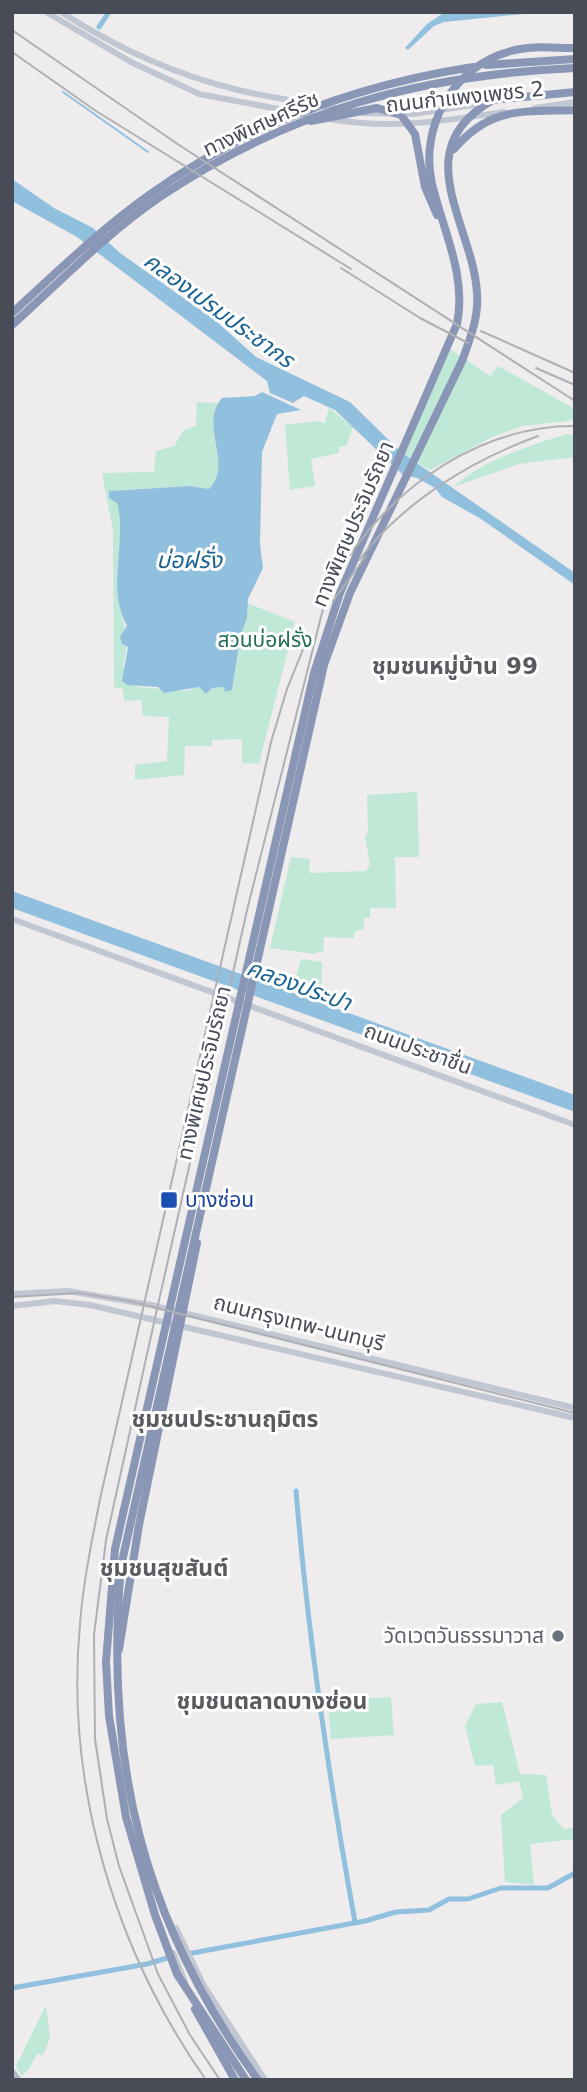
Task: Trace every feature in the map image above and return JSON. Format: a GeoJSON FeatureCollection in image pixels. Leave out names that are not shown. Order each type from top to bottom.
{"type":"FeatureCollection","features":[{"type":"Feature","properties":{"kind":"highway","name":"ทางพิเศษประจิมรัถยา"},"geometry":{"type":"LineString","coordinates":[[247,2080],[186,1990],[166,1946],[142,1875],[117,1773],[107,1662],[113,1562],[314,673],[340,593],[457,324],[461,303],[458,278],[433,186],[429,150],[435,122],[451,91],[466,74],[508,51],[575,48]]}},
{"type":"Feature","properties":{"kind":"highway","name":"ทางพิเศษศรีรัช"},"geometry":{"type":"LineString","coordinates":[[12,313],[73,256],[149,194],[221,151],[296,114],[383,84],[431,74],[494,64],[575,60]]}},
{"type":"Feature","properties":{"kind":"highway","name":"ทางพิเศษศรีรัช"},"geometry":{"type":"LineString","coordinates":[[12,325],[108,238],[159,198],[220,161],[299,122],[419,85],[494,74],[575,68]]}},
{"type":"Feature","properties":{"kind":"highway","name":"ทางพิเศษประจิมรัถยา"},"geometry":{"type":"LineString","coordinates":[[258,2080],[194,1982],[150,1873],[128,1782],[118,1704],[115,1657],[121,1566],[200,1205],[331,644],[350,593],[462,361],[473,330],[477,292],[447,185],[451,152],[456,136],[463,126],[482,106],[494,100],[575,90]]}},
{"type":"Feature","properties":{"kind":"highway"},"geometry":{"type":"LineString","coordinates":[[299,122],[377,108],[401,114],[415,134],[425,187],[446,233]]}},
{"type":"Feature","properties":{"kind":"highway"},"geometry":{"type":"LineString","coordinates":[[451,152],[468,132],[492,117],[575,110]]}},
{"type":"Feature","properties":{"kind":"highway"},"geometry":{"type":"LineString","coordinates":[[119,1652],[139,1525],[195,1256],[200,1205]]}},
{"type":"Feature","properties":{"kind":"highway"},"geometry":{"type":"LineString","coordinates":[[186,1990],[235,2080]]}},
{"type":"Feature","properties":{"kind":"main road","name":"ถนนกำแพงเพชร 2"},"geometry":{"type":"LineString","coordinates":[[46,12],[131,62],[199,93],[347,122],[396,126],[575,102]]}},
{"type":"Feature","properties":{"kind":"main road","name":"ถนนกำแพงเพชร 2"},"geometry":{"type":"LineString","coordinates":[[61,12],[138,54],[204,80],[256,94],[349,111],[393,115],[575,90]]}},
{"type":"Feature","properties":{"kind":"main road"},"geometry":{"type":"LineString","coordinates":[[199,93],[204,80]]}},
{"type":"Feature","properties":{"kind":"main road","name":"ถนนประชาชื่น"},"geometry":{"type":"LineString","coordinates":[[12,919],[575,1125]]}},
{"type":"Feature","properties":{"kind":"main road","name":"ถนนกรุงเทพ-นนทบุรี"},"geometry":{"type":"LineString","coordinates":[[12,1293],[68,1291],[179,1311],[575,1408]]}},
{"type":"Feature","properties":{"kind":"main road","name":"ถนนกรุงเทพ-นนทบุรี"},"geometry":{"type":"LineString","coordinates":[[12,1306],[55,1301],[175,1323],[575,1418]]}},
{"type":"Feature","properties":{"kind":"main road"},"geometry":{"type":"LineString","coordinates":[[179,1311],[118,1564],[110,1655],[117,1754],[133,1834],[169,1944],[200,2011],[247,2080]]}},
{"type":"Feature","properties":{"kind":"main road"},"geometry":{"type":"LineString","coordinates":[[293,1352],[296,1340]]}},
{"type":"Feature","properties":{"kind":"main road"},"geometry":{"type":"LineString","coordinates":[[462,1391],[463,1381]]}},
{"type":"Feature","properties":{"kind":"main road"},"geometry":{"type":"LineString","coordinates":[[118,1564],[122,1723],[134,1800],[159,1891],[194,1966],[265,2080]]}},
{"type":"Feature","properties":{"kind":"main road"},"geometry":{"type":"LineString","coordinates":[[12,2072],[18,2080]]}},
{"type":"Feature","properties":{"kind":"green space"},"geometry":{"type":"Polygon","coordinates":[[[444,345],[490,376],[498,366],[575,409],[575,420],[523,426],[492,437],[430,470],[401,452],[444,345]]]}},
{"type":"Feature","properties":{"kind":"green space","name":"สวนบ่อฝรั่ง"},"geometry":{"type":"Polygon","coordinates":[[[197,402],[218,403],[213,424],[218,470],[216,480],[209,490],[190,486],[119,490],[121,537],[117,589],[127,636],[123,665],[137,687],[186,691],[199,687],[206,694],[212,688],[225,687],[226,692],[232,690],[247,603],[295,622],[259,764],[242,763],[242,739],[212,740],[212,746],[185,746],[184,775],[135,780],[135,765],[167,761],[169,717],[143,716],[141,700],[124,701],[123,689],[114,687],[113,530],[102,473],[154,472],[156,451],[174,446],[184,430],[196,426],[197,402]]]}},
{"type":"Feature","properties":{"kind":"green space"},"geometry":{"type":"Polygon","coordinates":[[[329,408],[353,427],[346,446],[339,447],[339,453],[311,459],[315,486],[290,490],[285,425],[316,421],[325,423],[329,408]]]}},
{"type":"Feature","properties":{"kind":"green space"},"geometry":{"type":"Polygon","coordinates":[[[567,434],[575,435],[575,457],[519,464],[453,487],[492,462],[567,434]]]}},
{"type":"Feature","properties":{"kind":"green space"},"geometry":{"type":"Polygon","coordinates":[[[417,792],[419,857],[395,857],[396,908],[370,908],[370,918],[364,918],[364,929],[355,931],[354,938],[324,937],[323,952],[317,951],[316,954],[270,948],[291,857],[310,859],[309,873],[366,871],[370,864],[365,837],[368,832],[367,795],[417,792]]]}},
{"type":"Feature","properties":{"kind":"green space"},"geometry":{"type":"Polygon","coordinates":[[[301,959],[322,962],[321,997],[294,985],[301,959]]]}},
{"type":"Feature","properties":{"kind":"green space"},"geometry":{"type":"Polygon","coordinates":[[[391,1697],[394,1735],[331,1739],[328,1701],[391,1697]]]}},
{"type":"Feature","properties":{"kind":"green space"},"geometry":{"type":"Polygon","coordinates":[[[502,1702],[520,1774],[546,1775],[552,1815],[564,1829],[575,1828],[575,1839],[530,1844],[534,1885],[505,1882],[501,1815],[523,1798],[519,1781],[496,1785],[493,1765],[475,1766],[465,1726],[476,1704],[502,1702]]]}},
{"type":"Feature","properties":{"kind":"green space"},"geometry":{"type":"Polygon","coordinates":[[[46,2005],[50,2038],[43,2056],[38,2053],[29,2069],[21,2076],[16,2066],[46,2005]]]}},
{"type":"Feature","properties":{"kind":"water"},"geometry":{"type":"Polygon","coordinates":[[[445,12],[542,12],[444,22],[434,26],[408,50],[405,48],[427,24],[445,12]]]}},
{"type":"Feature","properties":{"kind":"water"},"geometry":{"type":"Polygon","coordinates":[[[12,179],[54,208],[93,228],[120,253],[216,321],[256,357],[350,402],[401,452],[575,573],[575,585],[481,519],[442,497],[435,488],[417,478],[403,475],[335,410],[304,396],[293,403],[270,393],[267,381],[77,237],[12,201],[12,179]]]}},
{"type":"Feature","properties":{"kind":"water","name":"บ่อฝรั่ง"},"geometry":{"type":"Polygon","coordinates":[[[262,392],[301,410],[277,414],[262,452],[260,544],[263,568],[248,599],[247,618],[241,634],[232,690],[225,692],[224,687],[212,688],[206,694],[199,687],[164,693],[158,687],[127,685],[122,681],[128,647],[122,644],[120,637],[127,626],[121,611],[117,580],[120,518],[117,503],[109,498],[109,491],[190,486],[209,489],[216,479],[218,468],[213,420],[222,398],[255,396],[262,392]]]}},
{"type":"Feature","properties":{"kind":"water"},"geometry":{"type":"Polygon","coordinates":[[[12,891],[575,1095],[575,1112],[12,908],[12,891]]]}},
{"type":"Feature","properties":{"kind":"waterway"},"geometry":{"type":"LineString","coordinates":[[99,27],[109,12]]}},
{"type":"Feature","properties":{"kind":"waterway"},"geometry":{"type":"LineString","coordinates":[[63,92],[148,152]]}},
{"type":"Feature","properties":{"kind":"waterway"},"geometry":{"type":"LineString","coordinates":[[296,1491],[320,1707],[355,1922]]}},
{"type":"Feature","properties":{"kind":"waterway"},"geometry":{"type":"LineString","coordinates":[[187,1954],[365,1921],[396,1912],[429,1910],[449,1899],[468,1899],[501,1888],[548,1888],[575,1873]]}},
{"type":"Feature","properties":{"kind":"waterway"},"geometry":{"type":"LineString","coordinates":[[12,1988],[147,1964],[174,1956]]}},
{"type":"Feature","properties":{"kind":"railway"},"geometry":{"type":"LineString","coordinates":[[12,30],[179,145],[575,401]]}},
{"type":"Feature","properties":{"kind":"railway"},"geometry":{"type":"LineString","coordinates":[[12,52],[96,111],[351,269]]}},
{"type":"Feature","properties":{"kind":"railway"},"geometry":{"type":"LineString","coordinates":[[341,268],[420,318],[468,343]]}},
{"type":"Feature","properties":{"kind":"railway"},"geometry":{"type":"LineString","coordinates":[[481,331],[575,373]]}},
{"type":"Feature","properties":{"kind":"railway"},"geometry":{"type":"LineString","coordinates":[[536,368],[575,385]]}},
{"type":"Feature","properties":{"kind":"railway"},"geometry":{"type":"LineString","coordinates":[[220,2080],[190,2035],[158,1974],[119,1866],[107,1819],[95,1739],[94,1635],[106,1540],[248,906],[326,597],[345,563],[368,531],[396,502],[427,476],[461,455],[497,439],[536,429],[575,426]]}},
{"type":"Feature","properties":{"kind":"railway"},"geometry":{"type":"LineString","coordinates":[[359,560],[396,520],[440,486],[488,458],[538,436]]}},
{"type":"Feature","properties":{"kind":"railway"},"geometry":{"type":"LineString","coordinates":[[333,601],[366,556]]}},
{"type":"Feature","properties":{"kind":"railway"},"geometry":{"type":"LineString","coordinates":[[206,2080],[145,1976],[103,1863],[89,1804],[80,1744],[77,1684],[80,1624],[100,1499],[271,742],[287,689],[306,642]]}},
{"type":"Feature","properties":{"kind":"railway"},"geometry":{"type":"LineString","coordinates":[[12,1297],[79,1293],[129,1301],[575,1413]]}},
{"type":"Feature","properties":{"kind":"place","name":"บางซ่อน"},"geometry":{"type":"Point","coordinates":[169,1200]}},
{"type":"Feature","properties":{"kind":"place","name":"วัดเวตวันธรรมาวาส"},"geometry":{"type":"Point","coordinates":[558,1636]}},
{"type":"Feature","properties":{"kind":"district","name":"ชุมชนหมู่บ้าน 99"},"geometry":{"type":"Point","coordinates":[455,666]}},
{"type":"Feature","properties":{"kind":"district","name":"ชุมชนประชานฤมิตร"},"geometry":{"type":"Point","coordinates":[225,1419]}},
{"type":"Feature","properties":{"kind":"district","name":"ชุมชนสุขสันต์"},"geometry":{"type":"Point","coordinates":[164,1568]}},
{"type":"Feature","properties":{"kind":"district","name":"ชุมชนตลาดบางซ่อน"},"geometry":{"type":"Point","coordinates":[272,1701]}},
{"type":"Feature","properties":{"kind":"water label","name":"คลองเปรมประชากร"},"geometry":{"type":"Point","coordinates":[219,310]}},
{"type":"Feature","properties":{"kind":"water label","name":"คลองประปา"},"geometry":{"type":"Point","coordinates":[299,985]}}]}
